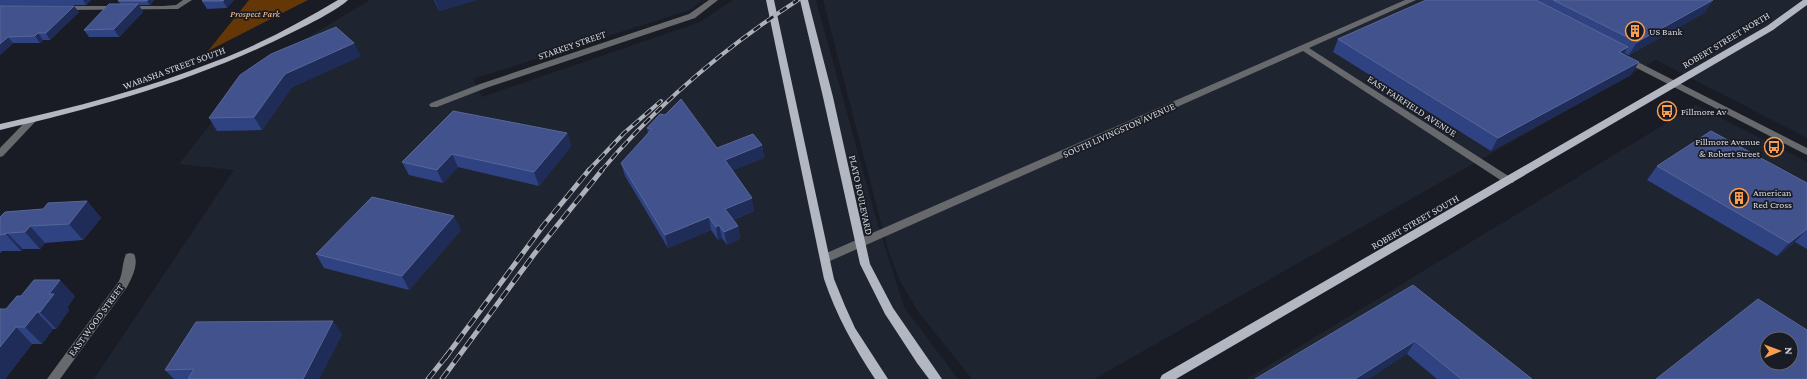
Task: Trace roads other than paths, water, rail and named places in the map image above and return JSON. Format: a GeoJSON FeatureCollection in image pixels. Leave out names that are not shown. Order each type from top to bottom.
{"type":"FeatureCollection","features":[{"type":"Feature","properties":{"kind":"main road","name":"WABASHA STREET SOUTH"},"geometry":{"type":"LineString","coordinates":[[0,127],[136,94],[197,73],[275,38],[344,0]]}},
{"type":"Feature","properties":{"kind":"main road"},"geometry":{"type":"LineString","coordinates":[[770,0],[837,305],[862,350],[882,379]]}},
{"type":"Feature","properties":{"kind":"main road","name":"PLATO BOULEVARD"},"geometry":{"type":"LineString","coordinates":[[804,0],[828,97],[865,264],[885,305],[921,360],[936,379]]}},
{"type":"Feature","properties":{"kind":"main road","name":"ROBERT STREET NORTH"},"geometry":{"type":"LineString","coordinates":[[1675,84],[1770,28],[1807,1]]}},
{"type":"Feature","properties":{"kind":"main road","name":"ROBERT STREET SOUTH"},"geometry":{"type":"LineString","coordinates":[[1166,379],[1509,182],[1675,84]]}},
{"type":"Feature","properties":{"kind":"street"},"geometry":{"type":"LineString","coordinates":[[54,8],[163,8],[178,7],[188,0]]}},
{"type":"Feature","properties":{"kind":"street","name":"STARKEY STREET"},"geometry":{"type":"LineString","coordinates":[[434,105],[483,86],[692,16],[714,0]]}},
{"type":"Feature","properties":{"kind":"street","name":"SOUTH LIVINGSTON AVENUE"},"geometry":{"type":"LineString","coordinates":[[826,258],[1412,0]]}},
{"type":"Feature","properties":{"kind":"street","name":"EAST FAIRFIELD AVENUE"},"geometry":{"type":"LineString","coordinates":[[1303,48],[1509,182]]}},
{"type":"Feature","properties":{"kind":"street"},"geometry":{"type":"LineString","coordinates":[[1615,53],[1807,152]]}},
{"type":"Feature","properties":{"kind":"street"},"geometry":{"type":"LineString","coordinates":[[0,154],[32,120]]}},
{"type":"Feature","properties":{"kind":"street","name":"EAST WOOD STREET"},"geometry":{"type":"LineString","coordinates":[[53,379],[123,284],[128,274],[130,257]]}},
{"type":"Feature","properties":{"kind":"railway"},"geometry":{"type":"LineString","coordinates":[[601,171],[645,123],[693,78],[744,38],[798,0]]}},
{"type":"Feature","properties":{"kind":"railway"},"geometry":{"type":"LineString","coordinates":[[588,171],[624,133],[661,101]]}},
{"type":"Feature","properties":{"kind":"railway"},"geometry":{"type":"LineString","coordinates":[[448,355],[543,226],[589,170]]}},
{"type":"Feature","properties":{"kind":"railway"},"geometry":{"type":"LineString","coordinates":[[442,379],[535,253],[602,170]]}},
{"type":"Feature","properties":{"kind":"railway"},"geometry":{"type":"LineString","coordinates":[[428,379],[448,355]]}},
{"type":"Feature","properties":{"kind":"railway"},"geometry":{"type":"LineString","coordinates":[[445,358],[448,355]]}},
{"type":"Feature","properties":{"kind":"place","name":"US Bank"},"geometry":{"type":"Point","coordinates":[1635,31]}},
{"type":"Feature","properties":{"kind":"place","name":"Fillmore Av"},"geometry":{"type":"Point","coordinates":[1667,111]}},
{"type":"Feature","properties":{"kind":"place","name":"Fillmore Avenue & Robert Street"},"geometry":{"type":"Point","coordinates":[1774,147]}},
{"type":"Feature","properties":{"kind":"place","name":"American Red Cross"},"geometry":{"type":"Point","coordinates":[1739,198]}},
{"type":"Feature","properties":{"kind":"park label","name":"Prospect Park"},"geometry":{"type":"Point","coordinates":[255,13]}}]}
